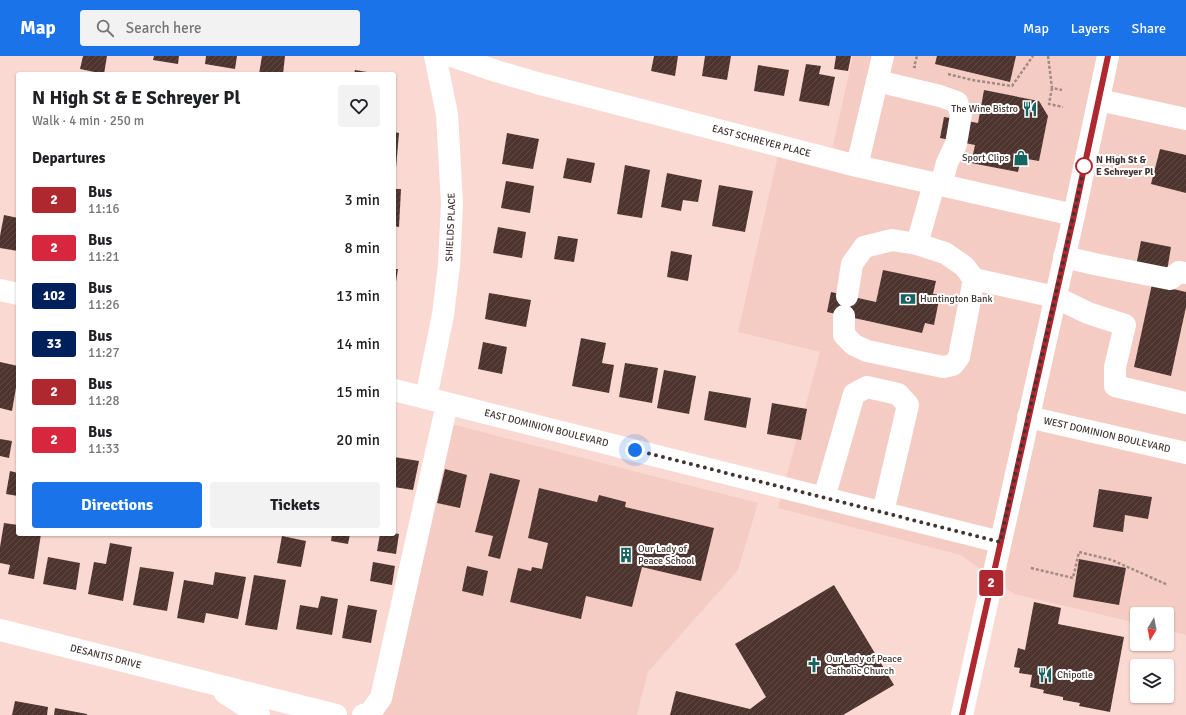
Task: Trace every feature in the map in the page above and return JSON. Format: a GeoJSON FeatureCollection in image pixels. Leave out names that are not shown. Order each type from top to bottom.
{"type":"FeatureCollection","features":[{"type":"Feature","properties":{"kind":"street","name":"SHIELDS PLACE"},"geometry":{"type":"LineString","coordinates":[[426,398],[443,315],[449,265],[452,204],[447,114],[435,56]]}},
{"type":"Feature","properties":{"kind":"street","name":"EAST SCHREYER PLACE"},"geometry":{"type":"LineString","coordinates":[[452,56],[537,83],[857,166],[1074,215]]}},
{"type":"Feature","properties":{"kind":"street"},"geometry":{"type":"LineString","coordinates":[[857,166],[882,56]]}},
{"type":"Feature","properties":{"kind":"street"},"geometry":{"type":"LineString","coordinates":[[962,715],[1108,56]]}},
{"type":"Feature","properties":{"kind":"street"},"geometry":{"type":"LineString","coordinates":[[877,81],[940,96],[957,102],[962,115],[956,144],[938,184],[918,244]]}},
{"type":"Feature","properties":{"kind":"street"},"geometry":{"type":"LineString","coordinates":[[1099,100],[1186,119]]}},
{"type":"Feature","properties":{"kind":"street"},"geometry":{"type":"LineString","coordinates":[[974,280],[959,357],[953,365],[943,367],[867,351],[854,345],[844,335],[846,306],[852,264],[864,247],[892,240],[918,244],[945,253],[964,266],[974,280],[1055,297],[1088,313],[1125,325],[1116,367],[1115,386],[1186,403]]}},
{"type":"Feature","properties":{"kind":"street"},"geometry":{"type":"LineString","coordinates":[[1064,257],[1170,279],[1179,272],[1186,273]]}},
{"type":"Feature","properties":{"kind":"street"},"geometry":{"type":"LineString","coordinates":[[0,290],[16,294]]}},
{"type":"Feature","properties":{"kind":"street"},"geometry":{"type":"LineString","coordinates":[[824,498],[854,394],[867,387],[898,394],[908,405],[883,512]]}},
{"type":"Feature","properties":{"kind":"street","name":"EAST DOMINION BOULEVARD"},"geometry":{"type":"LineString","coordinates":[[396,390],[1000,542]]}},
{"type":"Feature","properties":{"kind":"street"},"geometry":{"type":"LineString","coordinates":[[363,715],[370,712],[381,698],[447,404]]}},
{"type":"Feature","properties":{"kind":"street","name":"WEST DOMINION BOULEVARD"},"geometry":{"type":"LineString","coordinates":[[1028,417],[1186,453]]}},
{"type":"Feature","properties":{"kind":"street","name":"DESANTIS DRIVE"},"geometry":{"type":"LineString","coordinates":[[0,630],[336,715]]}},
{"type":"Feature","properties":{"kind":"street","name":"DESANTIS DRIVE"},"geometry":{"type":"LineString","coordinates":[[211,683],[259,715]]}},
{"type":"Feature","properties":{"kind":"path"},"geometry":{"type":"LineString","coordinates":[[917,56],[914,67],[922,69]]}},
{"type":"Feature","properties":{"kind":"path"},"geometry":{"type":"LineString","coordinates":[[943,74],[1012,86],[1033,56]]}},
{"type":"Feature","properties":{"kind":"path"},"geometry":{"type":"LineString","coordinates":[[1048,56],[1052,88],[1049,104],[1063,107]]}},
{"type":"Feature","properties":{"kind":"path"},"geometry":{"type":"LineString","coordinates":[[1052,88],[1062,90]]}},
{"type":"Feature","properties":{"kind":"path"},"geometry":{"type":"LineString","coordinates":[[1031,568],[1073,578],[1079,552],[1112,560],[1168,585]]}},
{"type":"Feature","properties":{"kind":"shaded area"},"geometry":{"type":"Polygon","coordinates":[[[853,56],[1186,56],[1186,635],[1174,632],[1174,607],[1130,607],[1130,621],[1014,594],[961,555],[778,508],[820,352],[738,332],[779,151],[829,163],[853,56]]]}},
{"type":"Feature","properties":{"kind":"shaded area"},"geometry":{"type":"Polygon","coordinates":[[[447,423],[758,503],[738,570],[648,672],[637,715],[383,715],[447,423]]]}},
{"type":"Feature","properties":{"kind":"building"},"geometry":{"type":"Polygon","coordinates":[[[83,56],[107,56],[104,72],[94,72],[80,69],[83,56]]]}},
{"type":"Feature","properties":{"kind":"building"},"geometry":{"type":"Polygon","coordinates":[[[154,56],[179,56],[178,64],[153,60],[154,56]]]}},
{"type":"Feature","properties":{"kind":"building"},"geometry":{"type":"Polygon","coordinates":[[[206,56],[237,56],[235,69],[205,64],[206,56]]]}},
{"type":"Feature","properties":{"kind":"building"},"geometry":{"type":"Polygon","coordinates":[[[262,56],[285,56],[283,72],[259,72],[262,56]]]}},
{"type":"Feature","properties":{"kind":"building"},"geometry":{"type":"Polygon","coordinates":[[[654,56],[678,56],[675,76],[651,71],[654,56]]]}},
{"type":"Feature","properties":{"kind":"building"},"geometry":{"type":"Polygon","coordinates":[[[705,56],[731,56],[727,80],[702,76],[705,56]]]}},
{"type":"Feature","properties":{"kind":"building"},"geometry":{"type":"Polygon","coordinates":[[[836,56],[851,56],[848,71],[834,69],[836,56]]]}},
{"type":"Feature","properties":{"kind":"building"},"geometry":{"type":"Polygon","coordinates":[[[937,56],[1016,56],[1010,82],[935,64],[937,56]]]}},
{"type":"Feature","properties":{"kind":"building"},"geometry":{"type":"Polygon","coordinates":[[[806,64],[821,66],[819,74],[835,77],[829,106],[799,101],[806,64]]]}},
{"type":"Feature","properties":{"kind":"building"},"geometry":{"type":"Polygon","coordinates":[[[758,65],[789,70],[784,96],[754,91],[758,65]]]}},
{"type":"Feature","properties":{"kind":"building"},"geometry":{"type":"Polygon","coordinates":[[[355,70],[367,72],[354,72],[355,70]]]}},
{"type":"Feature","properties":{"kind":"building"},"geometry":{"type":"Polygon","coordinates":[[[984,90],[1039,101],[1048,116],[1039,161],[1021,158],[1018,172],[971,163],[975,145],[940,138],[944,117],[978,123],[984,90]]]}},
{"type":"Feature","properties":{"kind":"building"},"geometry":{"type":"Polygon","coordinates":[[[396,132],[399,133],[396,168],[396,132]]]}},
{"type":"Feature","properties":{"kind":"building"},"geometry":{"type":"Polygon","coordinates":[[[507,133],[539,139],[533,169],[502,164],[507,133]]]}},
{"type":"Feature","properties":{"kind":"building"},"geometry":{"type":"Polygon","coordinates":[[[1160,149],[1186,155],[1186,193],[1151,184],[1160,149]]]}},
{"type":"Feature","properties":{"kind":"building"},"geometry":{"type":"Polygon","coordinates":[[[567,158],[595,163],[591,183],[563,178],[567,158]]]}},
{"type":"Feature","properties":{"kind":"building"},"geometry":{"type":"Polygon","coordinates":[[[625,165],[650,170],[642,218],[617,214],[625,165]]]}},
{"type":"Feature","properties":{"kind":"building"},"geometry":{"type":"Polygon","coordinates":[[[667,173],[702,180],[698,202],[683,200],[681,211],[661,207],[667,173]]]}},
{"type":"Feature","properties":{"kind":"building"},"geometry":{"type":"Polygon","coordinates":[[[506,181],[534,186],[530,213],[501,208],[506,181]]]}},
{"type":"Feature","properties":{"kind":"building"},"geometry":{"type":"Polygon","coordinates":[[[719,185],[753,191],[745,232],[712,226],[719,185]]]}},
{"type":"Feature","properties":{"kind":"building"},"geometry":{"type":"Polygon","coordinates":[[[396,189],[401,189],[399,227],[396,226],[396,189]]]}},
{"type":"Feature","properties":{"kind":"building"},"geometry":{"type":"Polygon","coordinates":[[[4,215],[16,218],[16,251],[0,248],[0,236],[4,215]]]}},
{"type":"Feature","properties":{"kind":"building"},"geometry":{"type":"Polygon","coordinates":[[[498,227],[526,232],[522,258],[493,253],[498,227]]]}},
{"type":"Feature","properties":{"kind":"building"},"geometry":{"type":"Polygon","coordinates":[[[558,236],[578,239],[574,262],[554,259],[558,236]]]}},
{"type":"Feature","properties":{"kind":"building"},"geometry":{"type":"Polygon","coordinates":[[[1141,241],[1171,247],[1167,271],[1136,266],[1141,241]]]}},
{"type":"Feature","properties":{"kind":"building"},"geometry":{"type":"Polygon","coordinates":[[[671,251],[692,255],[688,281],[667,277],[671,251]]]}},
{"type":"Feature","properties":{"kind":"building"},"geometry":{"type":"Polygon","coordinates":[[[396,269],[398,269],[396,282],[396,269]]]}},
{"type":"Feature","properties":{"kind":"building","name":"Huntington Bank"},"geometry":{"type":"Polygon","coordinates":[[[883,270],[936,281],[933,294],[940,295],[934,325],[925,323],[922,333],[827,312],[831,292],[876,302],[883,270]]]}},
{"type":"Feature","properties":{"kind":"building"},"geometry":{"type":"Polygon","coordinates":[[[1152,284],[1186,292],[1186,307],[1171,376],[1134,367],[1152,284]]]}},
{"type":"Feature","properties":{"kind":"building"},"geometry":{"type":"Polygon","coordinates":[[[489,293],[531,300],[526,327],[485,319],[489,293]]]}},
{"type":"Feature","properties":{"kind":"building"},"geometry":{"type":"Polygon","coordinates":[[[581,338],[606,343],[602,363],[614,365],[609,393],[572,386],[581,338]]]}},
{"type":"Feature","properties":{"kind":"building"},"geometry":{"type":"Polygon","coordinates":[[[483,342],[507,347],[502,374],[478,369],[483,342]]]}},
{"type":"Feature","properties":{"kind":"building"},"geometry":{"type":"Polygon","coordinates":[[[0,362],[16,366],[16,388],[12,411],[0,408],[0,362]]]}},
{"type":"Feature","properties":{"kind":"building"},"geometry":{"type":"Polygon","coordinates":[[[625,363],[658,368],[652,403],[619,397],[625,363]]]}},
{"type":"Feature","properties":{"kind":"building"},"geometry":{"type":"Polygon","coordinates":[[[664,370],[696,376],[689,414],[657,408],[664,370]]]}},
{"type":"Feature","properties":{"kind":"building"},"geometry":{"type":"Polygon","coordinates":[[[709,391],[751,398],[746,428],[704,420],[709,391]]]}},
{"type":"Feature","properties":{"kind":"building"},"geometry":{"type":"Polygon","coordinates":[[[772,403],[807,409],[801,440],[767,434],[772,403]]]}},
{"type":"Feature","properties":{"kind":"building"},"geometry":{"type":"Polygon","coordinates":[[[0,439],[12,441],[9,458],[0,456],[0,439]]]}},
{"type":"Feature","properties":{"kind":"building"},"geometry":{"type":"Polygon","coordinates":[[[396,457],[419,461],[413,490],[396,487],[396,457]]]}},
{"type":"Feature","properties":{"kind":"building"},"geometry":{"type":"Polygon","coordinates":[[[445,469],[467,475],[460,508],[437,503],[445,469]]]}},
{"type":"Feature","properties":{"kind":"building"},"geometry":{"type":"Polygon","coordinates":[[[10,471],[16,472],[16,496],[6,494],[10,471]]]}},
{"type":"Feature","properties":{"kind":"building"},"geometry":{"type":"Polygon","coordinates":[[[490,473],[520,480],[500,559],[488,556],[493,536],[475,532],[490,473]]]}},
{"type":"Feature","properties":{"kind":"building","name":"Our Lady of Peace School"},"geometry":{"type":"Polygon","coordinates":[[[539,488],[597,502],[599,495],[626,502],[625,507],[714,528],[701,581],[642,567],[632,607],[586,596],[581,619],[510,602],[518,568],[531,571],[532,567],[542,569],[548,543],[528,538],[539,488]]]}},
{"type":"Feature","properties":{"kind":"building"},"geometry":{"type":"Polygon","coordinates":[[[1099,489],[1152,497],[1148,519],[1125,515],[1123,532],[1093,527],[1099,489]]]}},
{"type":"Feature","properties":{"kind":"building"},"geometry":{"type":"Polygon","coordinates":[[[4,523],[16,525],[16,536],[41,536],[34,579],[8,574],[10,565],[0,563],[0,547],[4,523]]]}},
{"type":"Feature","properties":{"kind":"building"},"geometry":{"type":"Polygon","coordinates":[[[396,533],[399,534],[396,554],[377,551],[380,536],[396,536],[396,533]]]}},
{"type":"Feature","properties":{"kind":"building"},"geometry":{"type":"Polygon","coordinates":[[[282,536],[306,541],[301,567],[277,563],[282,536]]]}},
{"type":"Feature","properties":{"kind":"building"},"geometry":{"type":"Polygon","coordinates":[[[332,536],[350,536],[348,544],[331,541],[332,536]]]}},
{"type":"Feature","properties":{"kind":"building"},"geometry":{"type":"Polygon","coordinates":[[[110,543],[132,547],[123,601],[88,594],[94,562],[106,564],[110,543]]]}},
{"type":"Feature","properties":{"kind":"building"},"geometry":{"type":"Polygon","coordinates":[[[48,557],[80,563],[76,590],[43,584],[48,557]]]}},
{"type":"Feature","properties":{"kind":"building"},"geometry":{"type":"Polygon","coordinates":[[[1079,559],[1126,568],[1119,605],[1073,597],[1079,559]]]}},
{"type":"Feature","properties":{"kind":"building"},"geometry":{"type":"Polygon","coordinates":[[[373,562],[395,566],[392,585],[370,581],[373,562]]]}},
{"type":"Feature","properties":{"kind":"building"},"geometry":{"type":"Polygon","coordinates":[[[467,566],[488,571],[483,596],[462,591],[467,566]]]}},
{"type":"Feature","properties":{"kind":"building"},"geometry":{"type":"Polygon","coordinates":[[[140,567],[174,572],[167,611],[133,605],[140,567]]]}},
{"type":"Feature","properties":{"kind":"building"},"geometry":{"type":"Polygon","coordinates":[[[215,572],[246,577],[238,619],[206,613],[204,623],[177,618],[184,580],[213,585],[215,572]]]}},
{"type":"Feature","properties":{"kind":"building"},"geometry":{"type":"Polygon","coordinates":[[[254,575],[286,580],[277,630],[245,625],[254,575]]]}},
{"type":"Feature","properties":{"kind":"building","name":"Our Lady of Peace Catholic Church"},"geometry":{"type":"Polygon","coordinates":[[[834,585],[894,685],[843,715],[670,715],[676,691],[750,709],[766,697],[735,644],[834,585]]]}},
{"type":"Feature","properties":{"kind":"building"},"geometry":{"type":"Polygon","coordinates":[[[321,596],[338,599],[332,635],[296,629],[300,605],[318,608],[321,596]]]}},
{"type":"Feature","properties":{"kind":"building"},"geometry":{"type":"Polygon","coordinates":[[[1034,602],[1061,608],[1058,624],[1124,637],[1110,712],[1079,706],[1080,703],[1063,700],[1063,697],[1043,693],[1044,690],[1030,687],[1032,675],[1019,673],[1020,668],[1014,667],[1018,648],[1025,650],[1034,602]]]}},
{"type":"Feature","properties":{"kind":"building"},"geometry":{"type":"Polygon","coordinates":[[[348,605],[377,610],[371,643],[342,638],[348,605]]]}},
{"type":"Feature","properties":{"kind":"building"},"geometry":{"type":"Polygon","coordinates":[[[15,701],[48,707],[47,715],[12,715],[15,701]]]}},
{"type":"Feature","properties":{"kind":"building"},"geometry":{"type":"Polygon","coordinates":[[[55,708],[87,714],[87,715],[54,715],[55,708]]]}},
{"type":"Feature","properties":{"kind":"bus line","name":"2"},"geometry":{"type":"LineString","coordinates":[[962,715],[1108,56]]}},
{"type":"Feature","properties":{"kind":"place","name":"The Wine Bistro"},"geometry":{"type":"Point","coordinates":[1030,109]}},
{"type":"Feature","properties":{"kind":"place","name":"Sport Clips"},"geometry":{"type":"Point","coordinates":[1021,158]}},
{"type":"Feature","properties":{"kind":"place","name":"N High St & E Schreyer Pl"},"geometry":{"type":"Point","coordinates":[1084,166]}},
{"type":"Feature","properties":{"kind":"place","name":"Huntington Bank"},"geometry":{"type":"Point","coordinates":[908,299]}},
{"type":"Feature","properties":{"kind":"place","name":"Our Lady of Peace School"},"geometry":{"type":"Point","coordinates":[626,555]}},
{"type":"Feature","properties":{"kind":"place","name":"Our Lady of Peace Catholic Church"},"geometry":{"type":"Point","coordinates":[814,665]}},
{"type":"Feature","properties":{"kind":"place","name":"Chipotle"},"geometry":{"type":"Point","coordinates":[1045,675]}},
{"type":"Feature","properties":{"kind":"route"},"geometry":{"type":"LineString","coordinates":[[635,450],[1000,542],[1085,164],[1084,166]]}}]}
